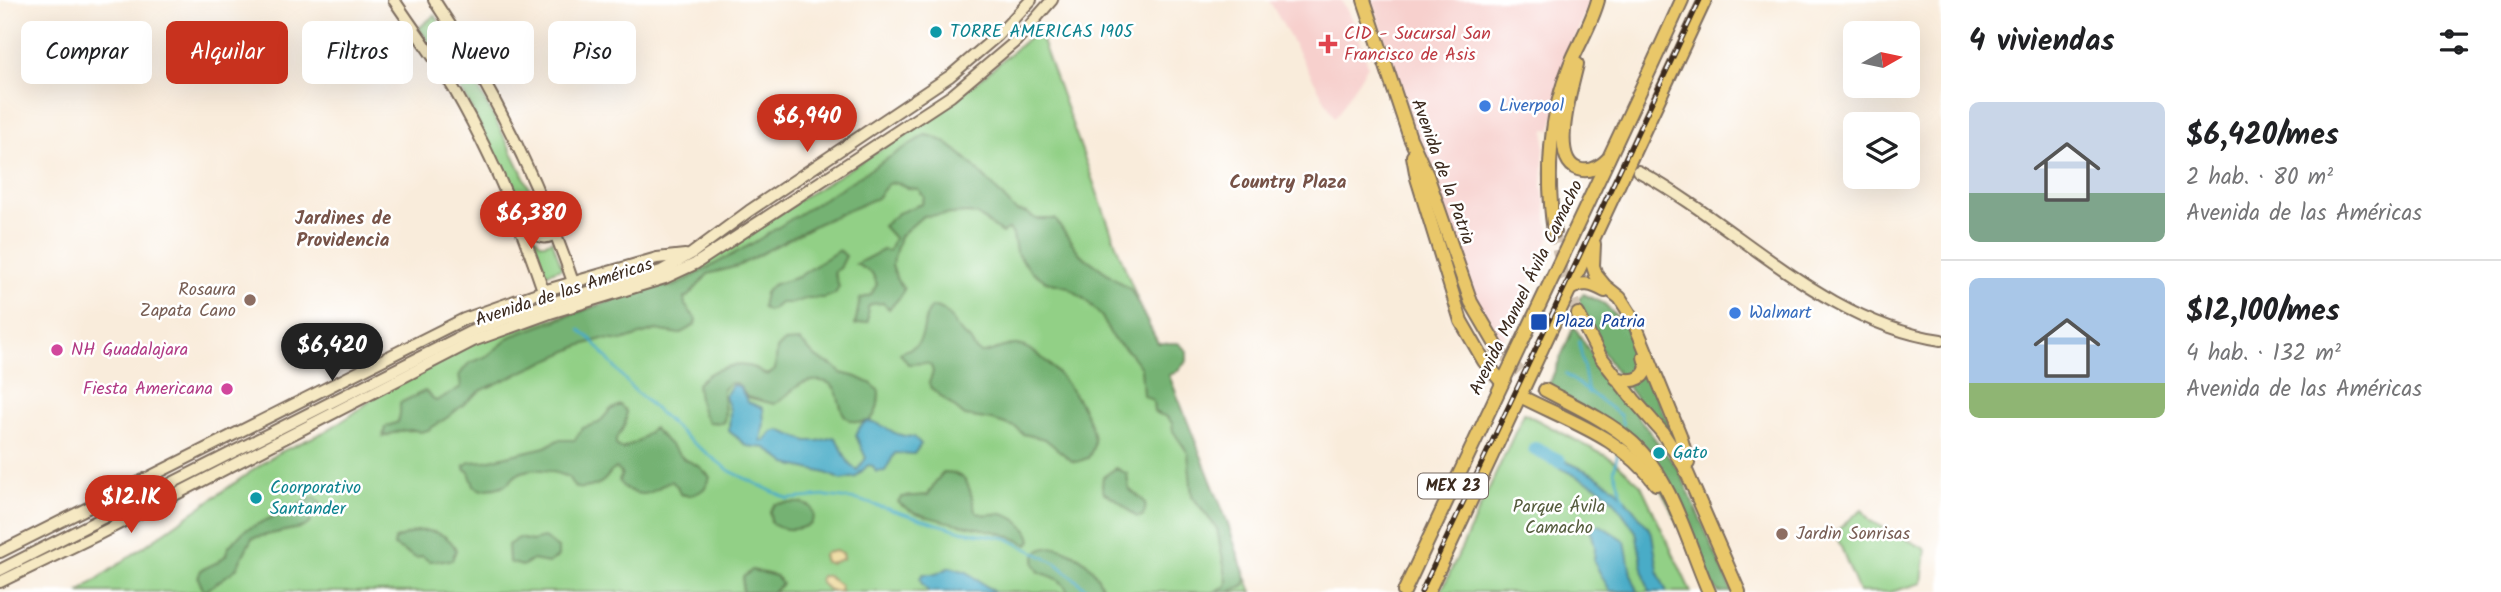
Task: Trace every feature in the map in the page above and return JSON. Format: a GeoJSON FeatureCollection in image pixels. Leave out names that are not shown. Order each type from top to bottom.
{"type":"FeatureCollection","features":[{"type":"Feature","properties":{"kind":"main road"},"geometry":{"type":"LineString","coordinates":[[394,0],[453,88],[507,193],[549,309]]}},
{"type":"Feature","properties":{"kind":"main road"},"geometry":{"type":"LineString","coordinates":[[434,0],[504,117],[525,159],[573,282]]}},
{"type":"Feature","properties":{"kind":"main road","name":"Avenida de las Américas"},"geometry":{"type":"LineString","coordinates":[[4,581],[473,341],[549,309],[661,271],[691,254],[749,211],[950,76],[997,36],[1031,0]]}},
{"type":"Feature","properties":{"kind":"main road","name":"Avenida de las Américas"},"geometry":{"type":"LineString","coordinates":[[0,570],[470,332],[665,278],[695,264],[962,88],[1016,41],[1052,0]]}},
{"type":"Feature","properties":{"kind":"main road","name":"Avenida de la Patria"},"geometry":{"type":"LineString","coordinates":[[1364,0],[1410,138],[1427,175],[1471,302],[1499,350]]}},
{"type":"Feature","properties":{"kind":"main road"},"geometry":{"type":"LineString","coordinates":[[1554,232],[1550,169],[1553,127],[1565,79],[1598,0]]}},
{"type":"Feature","properties":{"kind":"main road","name":"Avenida Manuel Ávila Camacho"},"geometry":{"type":"LineString","coordinates":[[1404,592],[1682,0]]}},
{"type":"Feature","properties":{"kind":"main road","name":"MEX 23"},"geometry":{"type":"LineString","coordinates":[[1428,592],[1705,0]]}},
{"type":"Feature","properties":{"kind":"main road"},"geometry":{"type":"LineString","coordinates":[[1583,40],[1563,134],[1563,150],[1569,163],[1584,171],[1599,167],[1610,157]]}},
{"type":"Feature","properties":{"kind":"main road"},"geometry":{"type":"LineString","coordinates":[[962,88],[963,72],[969,59]]}},
{"type":"Feature","properties":{"kind":"main road"},"geometry":{"type":"LineString","coordinates":[[1410,138],[1417,178],[1461,321],[1484,361],[1501,381]]}},
{"type":"Feature","properties":{"kind":"main road"},"geometry":{"type":"LineString","coordinates":[[1637,171],[1831,299],[1867,318],[1941,340]]}},
{"type":"Feature","properties":{"kind":"main road"},"geometry":{"type":"LineString","coordinates":[[507,193],[539,237],[545,239],[551,236],[553,225]]}},
{"type":"Feature","properties":{"kind":"main road"},"geometry":{"type":"LineString","coordinates":[[1595,237],[1592,253],[1594,270],[1601,283],[1624,303],[1632,317],[1680,435],[1694,487]]}},
{"type":"Feature","properties":{"kind":"main road","name":"Avenida de las Américas"},"geometry":{"type":"LineString","coordinates":[[0,552],[393,352],[464,319],[573,282],[657,258],[691,254]]}},
{"type":"Feature","properties":{"kind":"main road"},"geometry":{"type":"LineString","coordinates":[[1570,289],[1579,284],[1592,285],[1609,294],[1626,314],[1646,369],[1636,380],[1616,378]]}},
{"type":"Feature","properties":{"kind":"main road"},"geometry":{"type":"LineString","coordinates":[[1578,314],[1592,344],[1616,378],[1662,432],[1684,466],[1739,592]]}},
{"type":"Feature","properties":{"kind":"main road"},"geometry":{"type":"LineString","coordinates":[[1545,390],[1597,417],[1632,443],[1653,466],[1711,592]]}},
{"type":"Feature","properties":{"kind":"main road"},"geometry":{"type":"LineString","coordinates":[[1520,396],[1622,449],[1651,477],[1675,510]]}},
{"type":"Feature","properties":{"kind":"main road"},"geometry":{"type":"LineString","coordinates":[[1478,433],[1464,478],[1475,481],[1485,470]]}},
{"type":"Feature","properties":{"kind":"shaded area","name":"CID - Sucursal San Francisco de Asis"},"geometry":{"type":"Polygon","coordinates":[[[1269,0],[1341,0],[1355,24],[1368,65],[1335,118],[1269,0]]]}},
{"type":"Feature","properties":{"kind":"shaded area","name":"Plaza Patria"},"geometry":{"type":"Polygon","coordinates":[[[1372,0],[1590,0],[1572,46],[1551,130],[1545,129],[1542,185],[1550,237],[1501,343],[1481,311],[1462,255],[1455,256],[1372,0]]]}},
{"type":"Feature","properties":{"kind":"green space"},"geometry":{"type":"Polygon","coordinates":[[[435,15],[439,21],[428,21],[435,15]]]}},
{"type":"Feature","properties":{"kind":"green space"},"geometry":{"type":"Polygon","coordinates":[[[427,22],[427,40],[419,28],[427,22]]]}},
{"type":"Feature","properties":{"kind":"green space"},"geometry":{"type":"Polygon","coordinates":[[[1038,30],[1118,250],[1252,592],[79,592],[276,454],[324,432],[350,416],[432,354],[668,284],[920,125],[1038,30]]]}},
{"type":"Feature","properties":{"kind":"green space"},"geometry":{"type":"Polygon","coordinates":[[[457,84],[475,84],[523,175],[548,231],[539,233],[496,159],[457,84]]]}},
{"type":"Feature","properties":{"kind":"green space"},"geometry":{"type":"Polygon","coordinates":[[[925,135],[948,144],[961,154],[1016,211],[1027,213],[1036,219],[1055,219],[1080,254],[1131,290],[1158,343],[1178,343],[1187,351],[1187,361],[1175,373],[1169,375],[1227,521],[1246,579],[1245,585],[1229,592],[1214,592],[1226,586],[1227,581],[1217,529],[1192,496],[1188,453],[1173,431],[1172,423],[1167,417],[1154,412],[1153,401],[1143,395],[1141,368],[1129,352],[1113,339],[1102,317],[1087,301],[1068,287],[1047,282],[1030,270],[1016,252],[1009,229],[1002,233],[977,215],[969,213],[923,216],[900,236],[892,265],[897,280],[904,289],[901,296],[889,309],[883,303],[872,304],[868,307],[868,322],[855,325],[860,299],[871,295],[877,284],[872,273],[856,264],[883,250],[889,251],[894,238],[883,226],[898,213],[922,204],[924,197],[918,189],[896,182],[888,184],[877,198],[817,224],[738,266],[708,274],[688,297],[684,297],[685,305],[696,319],[695,325],[679,334],[656,330],[622,341],[602,339],[579,346],[480,391],[428,430],[399,431],[383,437],[385,427],[398,422],[400,403],[425,391],[436,401],[461,387],[459,375],[468,364],[487,356],[512,336],[647,288],[675,286],[750,245],[925,135]]]}},
{"type":"Feature","properties":{"kind":"green space"},"geometry":{"type":"Polygon","coordinates":[[[531,231],[540,243],[552,240],[562,268],[545,274],[531,231]]]}},
{"type":"Feature","properties":{"kind":"green space"},"geometry":{"type":"Polygon","coordinates":[[[839,250],[846,256],[840,268],[834,272],[839,287],[835,294],[824,298],[780,303],[767,311],[762,307],[765,293],[772,285],[798,277],[839,250]]]}},
{"type":"Feature","properties":{"kind":"green space"},"geometry":{"type":"Polygon","coordinates":[[[1583,294],[1605,304],[1625,326],[1683,456],[1624,383],[1598,344],[1577,302],[1583,294]]]}},
{"type":"Feature","properties":{"kind":"green space"},"geometry":{"type":"Polygon","coordinates":[[[932,307],[946,312],[980,353],[1017,345],[1029,349],[1055,370],[1087,416],[1094,445],[1088,458],[1072,461],[1045,439],[1023,434],[1015,427],[992,420],[965,416],[931,388],[931,366],[926,363],[908,364],[900,353],[919,341],[926,316],[932,307]]]}},
{"type":"Feature","properties":{"kind":"green space"},"geometry":{"type":"Polygon","coordinates":[[[1574,326],[1595,360],[1680,472],[1732,592],[1718,592],[1703,570],[1634,439],[1548,387],[1574,326]]]}},
{"type":"Feature","properties":{"kind":"green space"},"geometry":{"type":"Polygon","coordinates":[[[800,341],[817,358],[834,366],[841,373],[872,384],[879,391],[877,409],[871,419],[852,421],[846,417],[835,389],[829,383],[812,381],[799,385],[774,404],[747,397],[737,383],[730,383],[723,389],[723,423],[708,422],[698,394],[697,384],[702,379],[716,370],[740,365],[769,374],[775,370],[777,349],[784,342],[800,341]]]}},
{"type":"Feature","properties":{"kind":"green space"},"geometry":{"type":"Polygon","coordinates":[[[620,405],[626,411],[626,420],[616,439],[616,445],[622,449],[640,440],[653,428],[684,459],[699,466],[710,477],[703,490],[690,495],[680,494],[671,481],[649,493],[639,494],[623,487],[619,481],[622,474],[616,468],[601,483],[585,488],[574,486],[569,477],[544,470],[532,470],[518,474],[505,485],[481,490],[474,486],[469,472],[465,469],[465,465],[470,462],[486,461],[545,447],[558,440],[575,440],[582,428],[599,423],[610,410],[620,405]]]}},
{"type":"Feature","properties":{"kind":"green space","name":"Parque Ávila Camacho"},"geometry":{"type":"Polygon","coordinates":[[[1524,413],[1612,459],[1641,485],[1691,592],[1441,592],[1524,413]]]}},
{"type":"Feature","properties":{"kind":"green space"},"geometry":{"type":"Polygon","coordinates":[[[1116,468],[1127,474],[1129,489],[1144,502],[1143,516],[1137,517],[1104,493],[1103,477],[1116,468]]]}},
{"type":"Feature","properties":{"kind":"green space"},"geometry":{"type":"Polygon","coordinates":[[[944,472],[960,475],[968,484],[975,511],[982,514],[1007,515],[1020,523],[1030,536],[1028,545],[997,532],[917,513],[898,502],[902,497],[928,495],[944,472]]]}},
{"type":"Feature","properties":{"kind":"green space"},"geometry":{"type":"Polygon","coordinates":[[[315,497],[321,505],[312,515],[310,523],[304,527],[252,538],[236,569],[204,592],[198,578],[201,570],[226,555],[228,547],[245,530],[315,497]]]}},
{"type":"Feature","properties":{"kind":"green space"},"geometry":{"type":"Polygon","coordinates":[[[802,503],[811,507],[814,515],[811,524],[791,529],[771,523],[770,511],[775,504],[802,503]]]}},
{"type":"Feature","properties":{"kind":"green space"},"geometry":{"type":"Polygon","coordinates":[[[1862,509],[1870,521],[1926,549],[1922,583],[1891,592],[1859,592],[1835,532],[1862,509]]]}},
{"type":"Feature","properties":{"kind":"green space"},"geometry":{"type":"Polygon","coordinates":[[[417,531],[435,532],[449,540],[456,550],[452,560],[429,561],[422,556],[416,558],[394,546],[395,539],[417,531]]]}},
{"type":"Feature","properties":{"kind":"green space"},"geometry":{"type":"Polygon","coordinates":[[[519,538],[532,541],[544,538],[558,548],[558,557],[548,563],[533,560],[522,566],[509,562],[508,545],[519,538]]]}},
{"type":"Feature","properties":{"kind":"green space"},"geometry":{"type":"Polygon","coordinates":[[[1057,547],[1087,563],[1104,592],[1068,592],[1059,581],[1039,572],[1034,563],[1036,552],[1057,547]]]}},
{"type":"Feature","properties":{"kind":"green space"},"geometry":{"type":"Polygon","coordinates":[[[752,570],[776,576],[782,584],[773,592],[742,592],[743,577],[752,570]]]}},
{"type":"Feature","properties":{"kind":"sand"},"geometry":{"type":"Polygon","coordinates":[[[825,553],[842,553],[843,559],[825,562],[825,553]]]}},
{"type":"Feature","properties":{"kind":"sand"},"geometry":{"type":"Polygon","coordinates":[[[821,576],[827,576],[840,585],[841,592],[825,588],[821,576]]]}},
{"type":"Feature","properties":{"kind":"water"},"geometry":{"type":"Polygon","coordinates":[[[732,385],[739,386],[748,402],[763,408],[761,441],[779,430],[807,441],[834,437],[849,463],[857,470],[866,458],[856,436],[864,423],[880,424],[897,434],[914,437],[921,444],[914,454],[895,453],[885,471],[876,472],[873,466],[868,465],[856,477],[841,480],[826,473],[787,464],[766,448],[747,446],[729,431],[730,410],[725,396],[732,385]]]}},
{"type":"Feature","properties":{"kind":"water"},"geometry":{"type":"Polygon","coordinates":[[[1546,452],[1593,474],[1617,489],[1652,535],[1659,575],[1667,592],[1650,592],[1636,532],[1614,501],[1600,488],[1542,459],[1542,453],[1546,452]]]}},
{"type":"Feature","properties":{"kind":"water"},"geometry":{"type":"Polygon","coordinates":[[[1600,525],[1625,541],[1631,574],[1638,592],[1610,591],[1594,562],[1595,546],[1590,528],[1600,525]]]}},
{"type":"Feature","properties":{"kind":"water"},"geometry":{"type":"Polygon","coordinates":[[[950,567],[967,572],[994,592],[929,592],[922,584],[920,578],[923,574],[936,574],[950,567]]]}},
{"type":"Feature","properties":{"kind":"waterway"},"geometry":{"type":"LineString","coordinates":[[555,294],[602,281]]}},
{"type":"Feature","properties":{"kind":"waterway"},"geometry":{"type":"LineString","coordinates":[[580,330],[593,341],[631,387],[688,439],[730,471],[788,499],[827,496],[858,500],[961,531],[1006,538],[1056,563],[1090,592]]}},
{"type":"Feature","properties":{"kind":"waterway"},"geometry":{"type":"LineString","coordinates":[[1579,341],[1588,393]]}},
{"type":"Feature","properties":{"kind":"waterway"},"geometry":{"type":"LineString","coordinates":[[1565,374],[1620,415],[1623,425]]}},
{"type":"Feature","properties":{"kind":"waterway"},"geometry":{"type":"LineString","coordinates":[[1535,449],[1559,461]]}},
{"type":"Feature","properties":{"kind":"waterway"},"geometry":{"type":"LineString","coordinates":[[1618,452],[1614,471],[1624,499]]}},
{"type":"Feature","properties":{"kind":"tunnel"},"geometry":{"type":"LineString","coordinates":[[1554,232],[1563,274],[1578,314]]}},
{"type":"Feature","properties":{"kind":"tunnel"},"geometry":{"type":"LineString","coordinates":[[1499,350],[1526,378],[1545,390]]}},
{"type":"Feature","properties":{"kind":"railway"},"geometry":{"type":"LineString","coordinates":[[1421,592],[1700,0]]}},
{"type":"Feature","properties":{"kind":"place","name":"TORRE AMERICAS 1905"},"geometry":{"type":"Point","coordinates":[936,32]}},
{"type":"Feature","properties":{"kind":"place","name":"CID - Sucursal San Francisco de Asis"},"geometry":{"type":"Point","coordinates":[1328,44]}},
{"type":"Feature","properties":{"kind":"place","name":"Liverpool"},"geometry":{"type":"Point","coordinates":[1485,106]}},
{"type":"Feature","properties":{"kind":"place","name":"Rosaura Zapata Cano"},"geometry":{"type":"Point","coordinates":[250,300]}},
{"type":"Feature","properties":{"kind":"place","name":"Walmart"},"geometry":{"type":"Point","coordinates":[1735,313]}},
{"type":"Feature","properties":{"kind":"place","name":"Plaza Patria"},"geometry":{"type":"Point","coordinates":[1539,322]}},
{"type":"Feature","properties":{"kind":"place","name":"NH Guadalajara"},"geometry":{"type":"Point","coordinates":[57,350]}},
{"type":"Feature","properties":{"kind":"place","name":"Fiesta Americana"},"geometry":{"type":"Point","coordinates":[227,389]}},
{"type":"Feature","properties":{"kind":"place","name":"Gato"},"geometry":{"type":"Point","coordinates":[1659,453]}},
{"type":"Feature","properties":{"kind":"place","name":"Coorporativo Santander"},"geometry":{"type":"Point","coordinates":[256,498]}},
{"type":"Feature","properties":{"kind":"place","name":"Jardin Sonrisas"},"geometry":{"type":"Point","coordinates":[1782,534]}},
{"type":"Feature","properties":{"kind":"district","name":"Country Plaza"},"geometry":{"type":"Point","coordinates":[1288,183]}},
{"type":"Feature","properties":{"kind":"district","name":"Jardines de Providencia"},"geometry":{"type":"Point","coordinates":[343,230]}}]}
